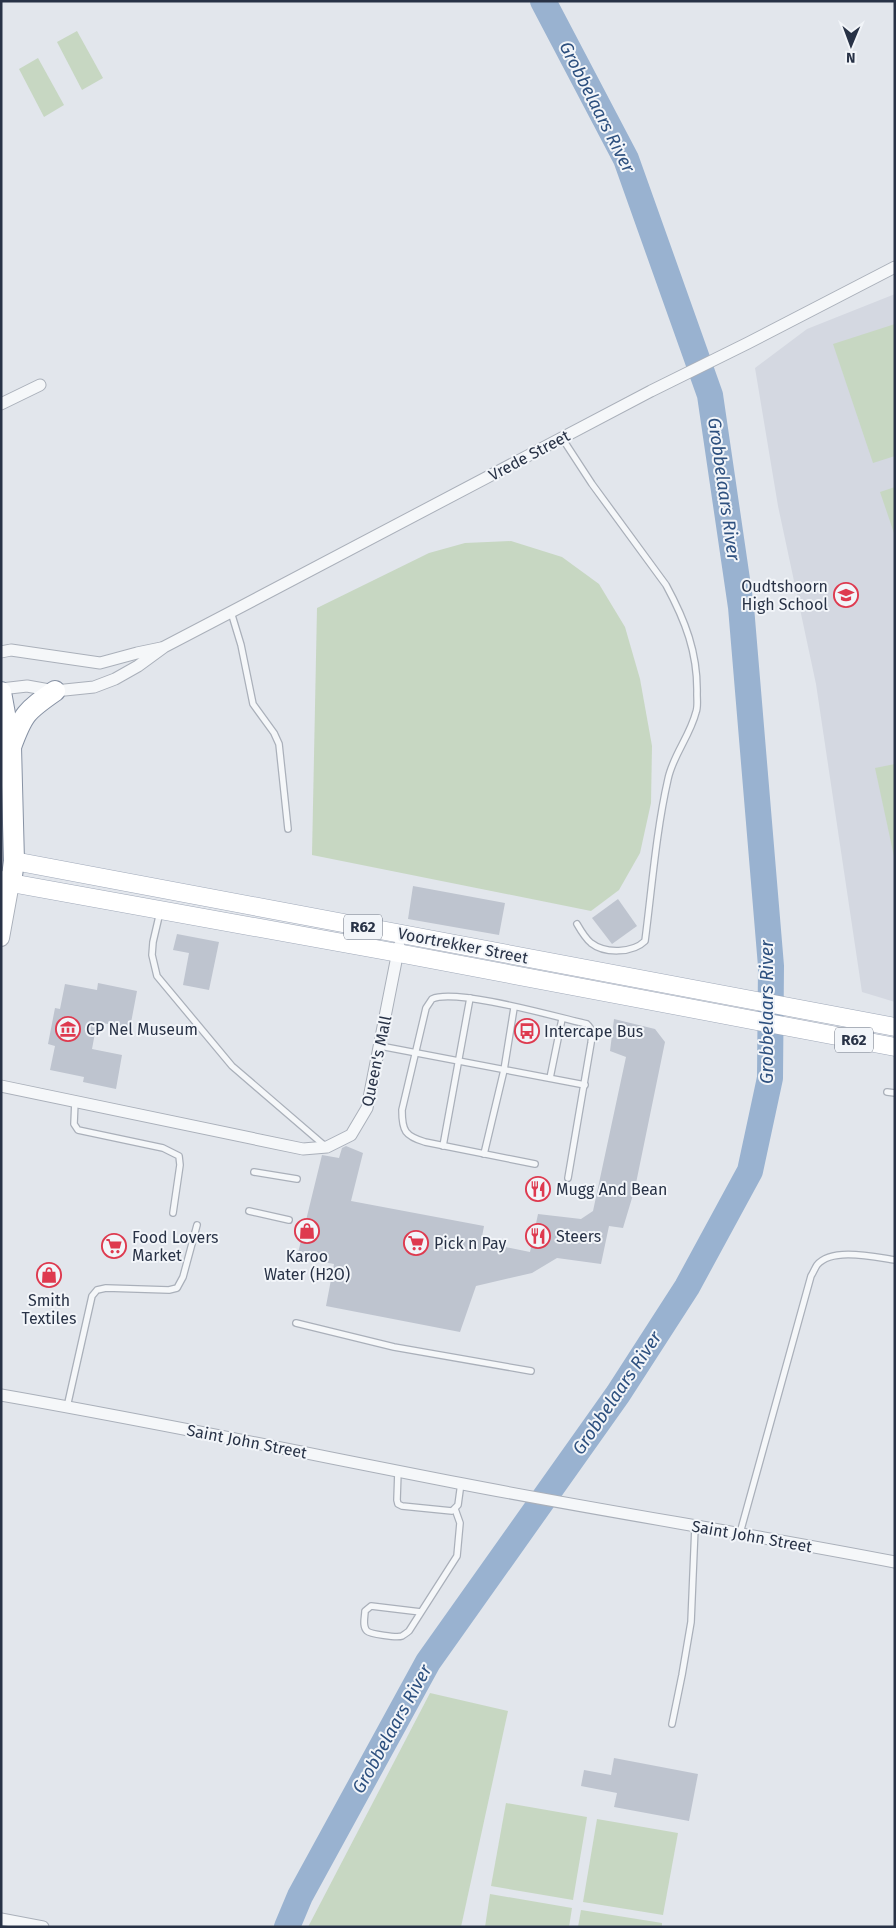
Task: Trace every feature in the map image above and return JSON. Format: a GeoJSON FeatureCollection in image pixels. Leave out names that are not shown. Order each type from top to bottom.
{"type":"FeatureCollection","features":[{"type":"Feature","properties":{"kind":"highway"},"geometry":{"type":"LineString","coordinates":[[1,691],[11,747],[6,882]]}},
{"type":"Feature","properties":{"kind":"highway"},"geometry":{"type":"LineString","coordinates":[[11,747],[20,723],[28,710],[55,691]]}},
{"type":"Feature","properties":{"kind":"main road","name":"Voortrekker Street"},"geometry":{"type":"LineString","coordinates":[[7,860],[895,1027]]}},
{"type":"Feature","properties":{"kind":"main road","name":"Voortrekker Street"},"geometry":{"type":"LineString","coordinates":[[6,882],[398,953],[895,1047]]}},
{"type":"Feature","properties":{"kind":"main road"},"geometry":{"type":"LineString","coordinates":[[1,938],[6,882]]}},
{"type":"Feature","properties":{"kind":"street","name":"Vrede Street"},"geometry":{"type":"LineString","coordinates":[[1,691],[27,686],[55,691],[94,687],[115,679],[164,648],[231,612],[651,391],[895,267]]}},
{"type":"Feature","properties":{"kind":"street"},"geometry":{"type":"LineString","coordinates":[[1,404],[40,385]]}},
{"type":"Feature","properties":{"kind":"street","name":"Vrede Street"},"geometry":{"type":"LineString","coordinates":[[1,652],[11,650],[100,664],[137,653],[164,648]]}},
{"type":"Feature","properties":{"kind":"street","name":"Queen's Mall"},"geometry":{"type":"LineString","coordinates":[[1,1086],[303,1149],[328,1147],[351,1135],[367,1108],[402,934]]}},
{"type":"Feature","properties":{"kind":"street","name":"Saint John Street"},"geometry":{"type":"LineString","coordinates":[[1,1395],[67,1406],[493,1490],[895,1562]]}},
{"type":"Feature","properties":{"kind":"street"},"geometry":{"type":"LineString","coordinates":[[1,1919],[43,1927]]}},
{"type":"Feature","properties":{"kind":"lane"},"geometry":{"type":"LineString","coordinates":[[562,438],[676,603],[693,650],[697,687],[697,711],[668,778],[657,840],[645,941],[640,946],[630,950],[613,951],[604,949],[593,945],[584,937],[577,924]]}},
{"type":"Feature","properties":{"kind":"lane"},"geometry":{"type":"LineString","coordinates":[[231,612],[241,645],[253,704],[274,733],[279,744],[288,829]]}},
{"type":"Feature","properties":{"kind":"lane"},"geometry":{"type":"LineString","coordinates":[[160,910],[153,948],[154,966],[157,976],[232,1066],[328,1147]]}},
{"type":"Feature","properties":{"kind":"lane"},"geometry":{"type":"LineString","coordinates":[[535,1164],[443,1146],[412,1138],[406,1132],[402,1124],[402,1110],[426,1008],[432,999],[444,996],[470,998],[587,1024],[590,1027],[592,1033],[568,1178]]}},
{"type":"Feature","properties":{"kind":"lane"},"geometry":{"type":"LineString","coordinates":[[443,1146],[470,998]]}},
{"type":"Feature","properties":{"kind":"lane"},"geometry":{"type":"LineString","coordinates":[[484,1154],[504,1070],[514,1008]]}},
{"type":"Feature","properties":{"kind":"lane"},"geometry":{"type":"LineString","coordinates":[[550,1078],[562,1018]]}},
{"type":"Feature","properties":{"kind":"lane"},"geometry":{"type":"LineString","coordinates":[[380,1046],[584,1085]]}},
{"type":"Feature","properties":{"kind":"lane"},"geometry":{"type":"LineString","coordinates":[[887,1092],[895,1093]]}},
{"type":"Feature","properties":{"kind":"lane"},"geometry":{"type":"LineString","coordinates":[[76,1101],[74,1124],[78,1130],[164,1148],[179,1156],[180,1165],[173,1213]]}},
{"type":"Feature","properties":{"kind":"lane"},"geometry":{"type":"LineString","coordinates":[[254,1172],[297,1179]]}},
{"type":"Feature","properties":{"kind":"lane"},"geometry":{"type":"LineString","coordinates":[[249,1211],[289,1220]]}},
{"type":"Feature","properties":{"kind":"lane"},"geometry":{"type":"LineString","coordinates":[[67,1406],[92,1296],[97,1290],[106,1288],[169,1290],[176,1288],[183,1277],[197,1225]]}},
{"type":"Feature","properties":{"kind":"lane"},"geometry":{"type":"LineString","coordinates":[[740,1533],[811,1276],[817,1265],[830,1257],[852,1255],[895,1260]]}},
{"type":"Feature","properties":{"kind":"lane"},"geometry":{"type":"LineString","coordinates":[[296,1323],[394,1347],[531,1371]]}},
{"type":"Feature","properties":{"kind":"lane"},"geometry":{"type":"LineString","coordinates":[[398,1470],[398,1504],[402,1506],[449,1512],[458,1505],[460,1483]]}},
{"type":"Feature","properties":{"kind":"lane"},"geometry":{"type":"LineString","coordinates":[[421,1612],[371,1606],[365,1611],[366,1630],[393,1636],[402,1636],[409,1632],[458,1556],[460,1523],[455,1509]]}},
{"type":"Feature","properties":{"kind":"lane"},"geometry":{"type":"LineString","coordinates":[[672,1724],[690,1622],[695,1527]]}},
{"type":"Feature","properties":{"kind":"shaded area","name":"Oudtshoorn High School"},"geometry":{"type":"Polygon","coordinates":[[[895,294],[895,1002],[862,992],[816,684],[778,506],[755,368],[807,329],[895,294]]]}},
{"type":"Feature","properties":{"kind":"green space"},"geometry":{"type":"Polygon","coordinates":[[[77,31],[103,78],[82,90],[57,42],[77,31]]]}},
{"type":"Feature","properties":{"kind":"green space"},"geometry":{"type":"Polygon","coordinates":[[[38,58],[64,105],[44,117],[19,69],[38,58]]]}},
{"type":"Feature","properties":{"kind":"green space"},"geometry":{"type":"Polygon","coordinates":[[[895,324],[895,456],[873,463],[833,344],[895,324]]]}},
{"type":"Feature","properties":{"kind":"green space"},"geometry":{"type":"Polygon","coordinates":[[[895,487],[895,536],[880,492],[895,487]]]}},
{"type":"Feature","properties":{"kind":"green space"},"geometry":{"type":"Polygon","coordinates":[[[511,541],[562,557],[599,584],[625,627],[640,679],[652,746],[651,803],[640,853],[619,890],[591,911],[312,855],[317,608],[429,553],[465,543],[511,541]]]}},
{"type":"Feature","properties":{"kind":"green space"},"geometry":{"type":"Polygon","coordinates":[[[895,764],[895,861],[875,768],[895,764]]]}},
{"type":"Feature","properties":{"kind":"green space"},"geometry":{"type":"Polygon","coordinates":[[[430,1693],[508,1711],[461,1927],[308,1927],[430,1693]]]}},
{"type":"Feature","properties":{"kind":"green space"},"geometry":{"type":"Polygon","coordinates":[[[506,1803],[587,1817],[573,1900],[491,1886],[506,1803]]]}},
{"type":"Feature","properties":{"kind":"green space"},"geometry":{"type":"Polygon","coordinates":[[[597,1819],[678,1833],[663,1915],[583,1902],[597,1819]]]}},
{"type":"Feature","properties":{"kind":"green space"},"geometry":{"type":"Polygon","coordinates":[[[490,1894],[572,1908],[569,1927],[485,1927],[490,1894]]]}},
{"type":"Feature","properties":{"kind":"green space"},"geometry":{"type":"Polygon","coordinates":[[[581,1910],[662,1923],[662,1927],[578,1927],[581,1910]]]}},
{"type":"Feature","properties":{"kind":"building"},"geometry":{"type":"Polygon","coordinates":[[[413,886],[505,903],[499,935],[408,919],[413,886]]]}},
{"type":"Feature","properties":{"kind":"building"},"geometry":{"type":"Polygon","coordinates":[[[618,899],[637,926],[612,944],[592,918],[618,899]]]}},
{"type":"Feature","properties":{"kind":"building"},"geometry":{"type":"Polygon","coordinates":[[[177,934],[219,942],[209,990],[183,985],[189,953],[173,950],[177,934]]]}},
{"type":"Feature","properties":{"kind":"building"},"geometry":{"type":"Polygon","coordinates":[[[98,983],[137,991],[130,1028],[97,1022],[92,1049],[122,1055],[116,1089],[83,1082],[84,1077],[50,1070],[55,1046],[48,1044],[55,1008],[60,1009],[65,984],[97,990],[98,983]]]}},
{"type":"Feature","properties":{"kind":"building"},"geometry":{"type":"Polygon","coordinates":[[[614,1019],[655,1029],[665,1042],[635,1188],[623,1228],[609,1226],[601,1264],[557,1258],[532,1273],[476,1286],[460,1332],[326,1306],[334,1264],[297,1257],[322,1155],[339,1158],[342,1148],[346,1146],[363,1153],[351,1201],[484,1226],[481,1242],[530,1252],[538,1214],[581,1219],[593,1211],[626,1057],[610,1051],[614,1019]]]}},
{"type":"Feature","properties":{"kind":"building"},"geometry":{"type":"Polygon","coordinates":[[[614,1758],[698,1774],[689,1821],[614,1807],[617,1793],[581,1786],[584,1770],[611,1775],[614,1758]]]}},
{"type":"Feature","properties":{"kind":"waterway","name":"Grobbelaars River"},"geometry":{"type":"LineString","coordinates":[[287,1927],[300,1896],[428,1662],[618,1394],[687,1287],[750,1171],[770,1078],[771,966],[741,607],[710,395],[626,159],[543,1]]}},
{"type":"Feature","properties":{"kind":"place","name":"Oudtshoorn High School"},"geometry":{"type":"Point","coordinates":[846,595]}},
{"type":"Feature","properties":{"kind":"place","name":"CP Nel Museum"},"geometry":{"type":"Point","coordinates":[68,1029]}},
{"type":"Feature","properties":{"kind":"place","name":"Intercape Bus"},"geometry":{"type":"Point","coordinates":[527,1031]}},
{"type":"Feature","properties":{"kind":"place","name":"Mugg And Bean"},"geometry":{"type":"Point","coordinates":[538,1189]}},
{"type":"Feature","properties":{"kind":"place","name":"Karoo Water (H2O)"},"geometry":{"type":"Point","coordinates":[307,1231]}},
{"type":"Feature","properties":{"kind":"place","name":"Steers"},"geometry":{"type":"Point","coordinates":[538,1236]}},
{"type":"Feature","properties":{"kind":"place","name":"Pick n Pay"},"geometry":{"type":"Point","coordinates":[416,1243]}},
{"type":"Feature","properties":{"kind":"place","name":"Food Lovers Market"},"geometry":{"type":"Point","coordinates":[114,1246]}},
{"type":"Feature","properties":{"kind":"place","name":"Smith Textiles"},"geometry":{"type":"Point","coordinates":[49,1275]}}]}
